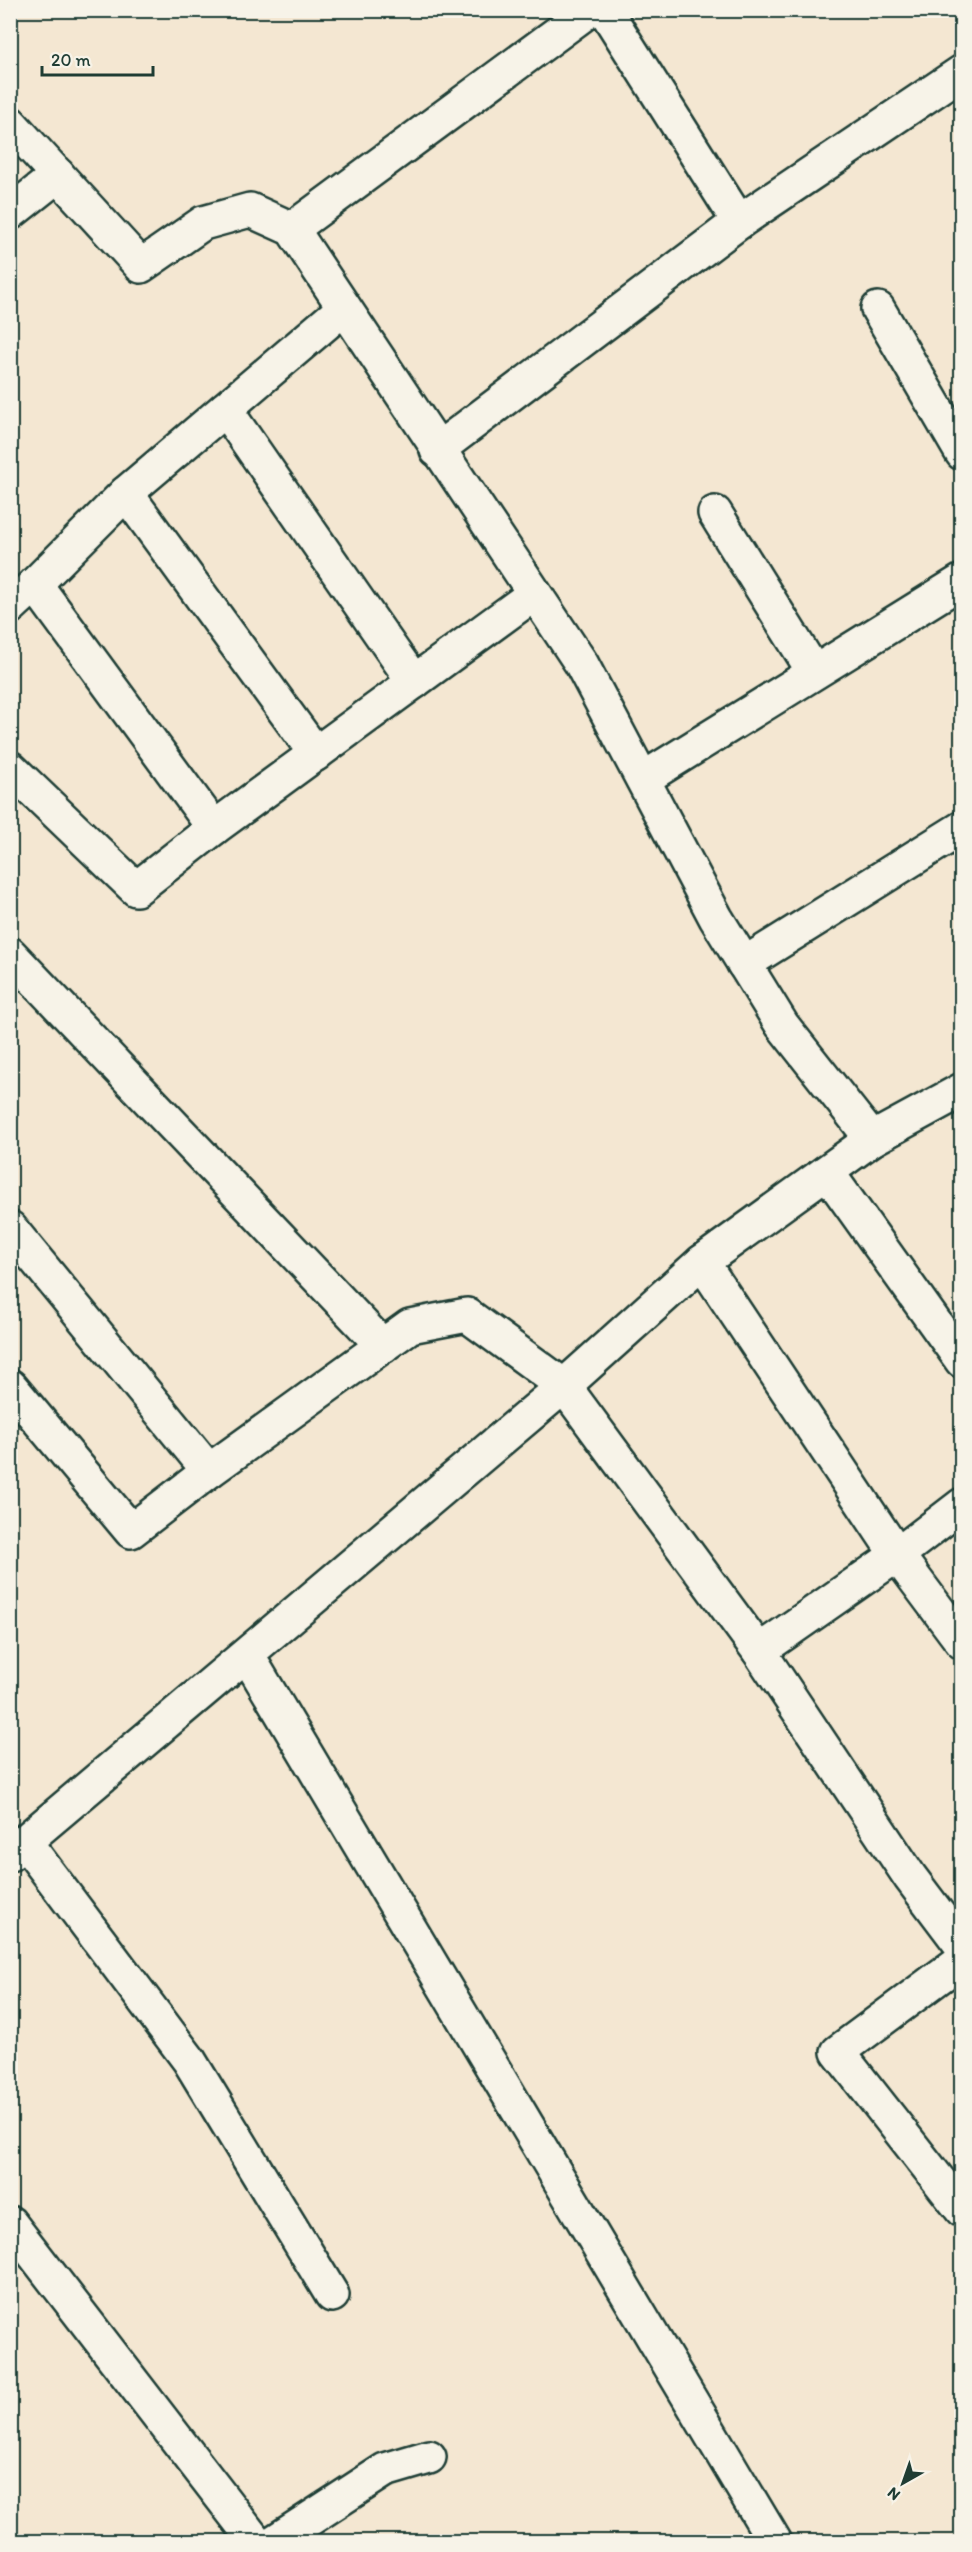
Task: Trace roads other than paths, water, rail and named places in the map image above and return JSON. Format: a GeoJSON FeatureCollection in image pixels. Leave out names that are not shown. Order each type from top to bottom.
{"type":"FeatureCollection","features":[{"type":"Feature","properties":{"kind":"street"},"geometry":{"type":"LineString","coordinates":[[292,229],[590,10]]}},
{"type":"Feature","properties":{"kind":"street"},"geometry":{"type":"LineString","coordinates":[[604,10],[739,222]]}},
{"type":"Feature","properties":{"kind":"street"},"geometry":{"type":"LineString","coordinates":[[437,450],[739,222],[962,72]]}},
{"type":"Feature","properties":{"kind":"street"},"geometry":{"type":"LineString","coordinates":[[10,123],[141,266],[203,223],[250,210],[292,229],[437,450],[581,663],[716,918],[782,1025],[872,1139]]}},
{"type":"Feature","properties":{"kind":"street"},"geometry":{"type":"LineString","coordinates":[[10,213],[58,175]]}},
{"type":"Feature","properties":{"kind":"street"},"geometry":{"type":"LineString","coordinates":[[10,607],[126,493],[344,308]]}},
{"type":"Feature","properties":{"kind":"street"},"geometry":{"type":"LineString","coordinates":[[878,309],[962,453]]}},
{"type":"Feature","properties":{"kind":"street"},"geometry":{"type":"LineString","coordinates":[[225,410],[414,682]]}},
{"type":"Feature","properties":{"kind":"street"},"geometry":{"type":"LineString","coordinates":[[126,493],[316,754]]}},
{"type":"Feature","properties":{"kind":"street"},"geometry":{"type":"LineString","coordinates":[[715,513],[814,672]]}},
{"type":"Feature","properties":{"kind":"street"},"geometry":{"type":"LineString","coordinates":[[643,779],[962,581]]}},
{"type":"Feature","properties":{"kind":"street"},"geometry":{"type":"LineString","coordinates":[[35,584],[214,828]]}},
{"type":"Feature","properties":{"kind":"street"},"geometry":{"type":"LineString","coordinates":[[10,768],[136,889],[214,828],[534,594]]}},
{"type":"Feature","properties":{"kind":"street"},"geometry":{"type":"LineString","coordinates":[[744,964],[962,828]]}},
{"type":"Feature","properties":{"kind":"street"},"geometry":{"type":"LineString","coordinates":[[10,954],[383,1346]]}},
{"type":"Feature","properties":{"kind":"street"},"geometry":{"type":"LineString","coordinates":[[332,2295],[189,2060],[18,1848],[564,1386],[702,1262],[872,1139],[962,1090]]}},
{"type":"Feature","properties":{"kind":"street"},"geometry":{"type":"LineString","coordinates":[[827,1172],[962,1361]]}},
{"type":"Feature","properties":{"kind":"street"},"geometry":{"type":"LineString","coordinates":[[10,1228],[209,1471]]}},
{"type":"Feature","properties":{"kind":"street"},"geometry":{"type":"LineString","coordinates":[[702,1262],[897,1555],[962,1642]]}},
{"type":"Feature","properties":{"kind":"street"},"geometry":{"type":"LineString","coordinates":[[10,1386],[131,1532],[209,1471],[410,1326],[467,1315],[564,1386],[759,1651],[910,1877],[962,1946]]}},
{"type":"Feature","properties":{"kind":"street"},"geometry":{"type":"LineString","coordinates":[[759,1651],[897,1555],[962,1505]]}},
{"type":"Feature","properties":{"kind":"street"},"geometry":{"type":"LineString","coordinates":[[247,1655],[775,2541]]}},
{"type":"Feature","properties":{"kind":"street"},"geometry":{"type":"LineString","coordinates":[[962,1960],[838,2052],[962,2210]]}},
{"type":"Feature","properties":{"kind":"street"},"geometry":{"type":"LineString","coordinates":[[10,2223],[256,2541]]}},
{"type":"Feature","properties":{"kind":"street"},"geometry":{"type":"LineString","coordinates":[[274,2541],[385,2470],[429,2457]]}}]}
